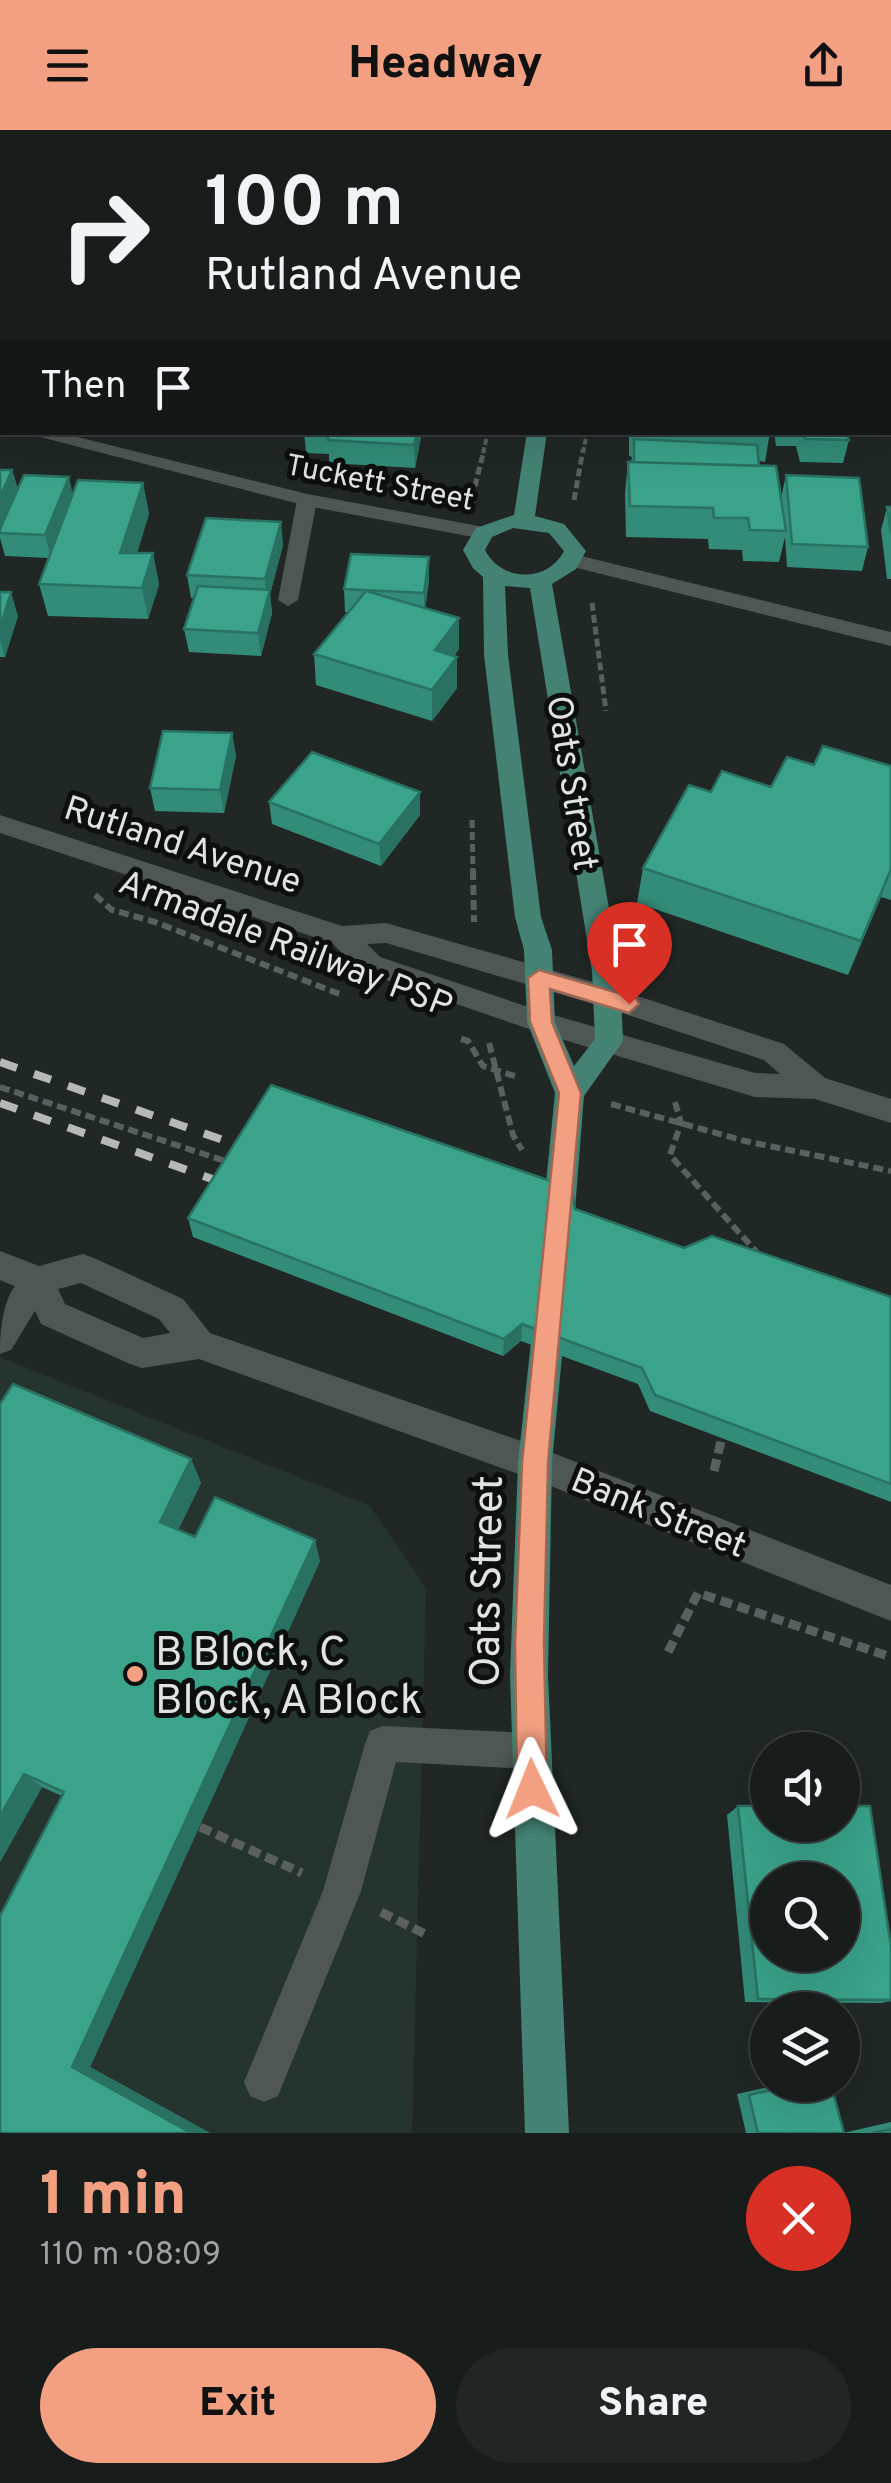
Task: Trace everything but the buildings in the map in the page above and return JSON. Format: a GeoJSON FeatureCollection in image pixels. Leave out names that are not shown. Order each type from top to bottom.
{"type":"FeatureCollection","features":[{"type":"Feature","properties":{"kind":"main road"},"geometry":{"type":"LineString","coordinates":[[524,521],[536,435]]}},
{"type":"Feature","properties":{"kind":"main road"},"geometry":{"type":"LineString","coordinates":[[539,522],[564,533],[575,551],[573,560],[555,576],[540,580],[494,575],[476,560],[474,550],[484,533],[495,526],[539,522]]}},
{"type":"Feature","properties":{"kind":"main road","name":"Oats Street"},"geometry":{"type":"LineString","coordinates":[[494,575],[496,655],[539,978],[541,1022],[570,1093],[535,1463],[531,1751],[547,2133]]}},
{"type":"Feature","properties":{"kind":"main road","name":"Oats Street"},"geometry":{"type":"LineString","coordinates":[[540,580],[606,971],[610,1040]]}},
{"type":"Feature","properties":{"kind":"main road"},"geometry":{"type":"LineString","coordinates":[[570,1093],[610,1040]]}},
{"type":"Feature","properties":{"kind":"street","name":"Tuckett Street"},"geometry":{"type":"LineString","coordinates":[[43,435],[307,500],[484,533]]}},
{"type":"Feature","properties":{"kind":"street"},"geometry":{"type":"LineString","coordinates":[[573,560],[891,639]]}},
{"type":"Feature","properties":{"kind":"street","name":"Rutland Avenue"},"geometry":{"type":"LineString","coordinates":[[0,824],[342,936],[386,933],[607,997],[774,1052],[814,1087]]}},
{"type":"Feature","properties":{"kind":"street","name":"Rutland Avenue"},"geometry":{"type":"LineString","coordinates":[[342,936],[370,964],[541,1022],[754,1086],[814,1087],[891,1110]]}},
{"type":"Feature","properties":{"kind":"street"},"geometry":{"type":"LineString","coordinates":[[0,1265],[38,1281]]}},
{"type":"Feature","properties":{"kind":"street","name":"Bank Street"},"geometry":{"type":"LineString","coordinates":[[199,1344],[172,1310],[83,1268],[38,1281],[53,1314],[142,1353],[199,1344],[535,1463],[891,1603]]}},
{"type":"Feature","properties":{"kind":"lane"},"geometry":{"type":"LineString","coordinates":[[288,600],[307,500]]}},
{"type":"Feature","properties":{"kind":"lane"},"geometry":{"type":"LineString","coordinates":[[0,1340],[38,1281]]}},
{"type":"Feature","properties":{"kind":"lane"},"geometry":{"type":"LineString","coordinates":[[264,2082],[342,1891],[383,1744],[531,1751]]}},
{"type":"Feature","properties":{"kind":"path"},"geometry":{"type":"LineString","coordinates":[[455,506],[474,498],[487,435]]}},
{"type":"Feature","properties":{"kind":"path"},"geometry":{"type":"LineString","coordinates":[[579,513],[574,500],[586,435]]}},
{"type":"Feature","properties":{"kind":"path","name":"Armadale Railway PSP"},"geometry":{"type":"LineString","coordinates":[[90,892],[112,910],[155,922],[354,1000]]}},
{"type":"Feature","properties":{"kind":"path"},"geometry":{"type":"LineString","coordinates":[[475,1000],[514,1136],[527,1160]]}},
{"type":"Feature","properties":{"kind":"path","name":"Armadale Railway PSP"},"geometry":{"type":"LineString","coordinates":[[453,1036],[468,1041],[483,1066],[498,1071],[681,1123],[891,1170]]}},
{"type":"Feature","properties":{"kind":"path"},"geometry":{"type":"LineString","coordinates":[[0,1087],[247,1170]]}},
{"type":"Feature","properties":{"kind":"path"},"geometry":{"type":"LineString","coordinates":[[681,1123],[670,1155],[760,1254],[757,1272]]}},
{"type":"Feature","properties":{"kind":"path"},"geometry":{"type":"LineString","coordinates":[[714,1471],[727,1416]]}},
{"type":"Feature","properties":{"kind":"path"},"geometry":{"type":"LineString","coordinates":[[668,1652],[698,1593],[891,1657]]}},
{"type":"Feature","properties":{"kind":"shaded area"},"geometry":{"type":"Polygon","coordinates":[[[0,1357],[369,1505],[426,1588],[412,2133],[0,2133],[0,1357]]]}},
{"type":"Feature","properties":{"kind":"railway"},"geometry":{"type":"LineString","coordinates":[[0,1062],[260,1153]]}},
{"type":"Feature","properties":{"kind":"railway"},"geometry":{"type":"LineString","coordinates":[[0,1103],[240,1189]]}},
{"type":"Feature","properties":{"kind":"place","name":"B Block, C Block, A Block"},"geometry":{"type":"Point","coordinates":[135,1674]}},
{"type":"Feature","properties":{"kind":"route"},"geometry":{"type":"LineString","coordinates":[[532,1789],[529,1675],[535,1463],[570,1093],[541,1022],[539,978],[629,1004]]}}]}
